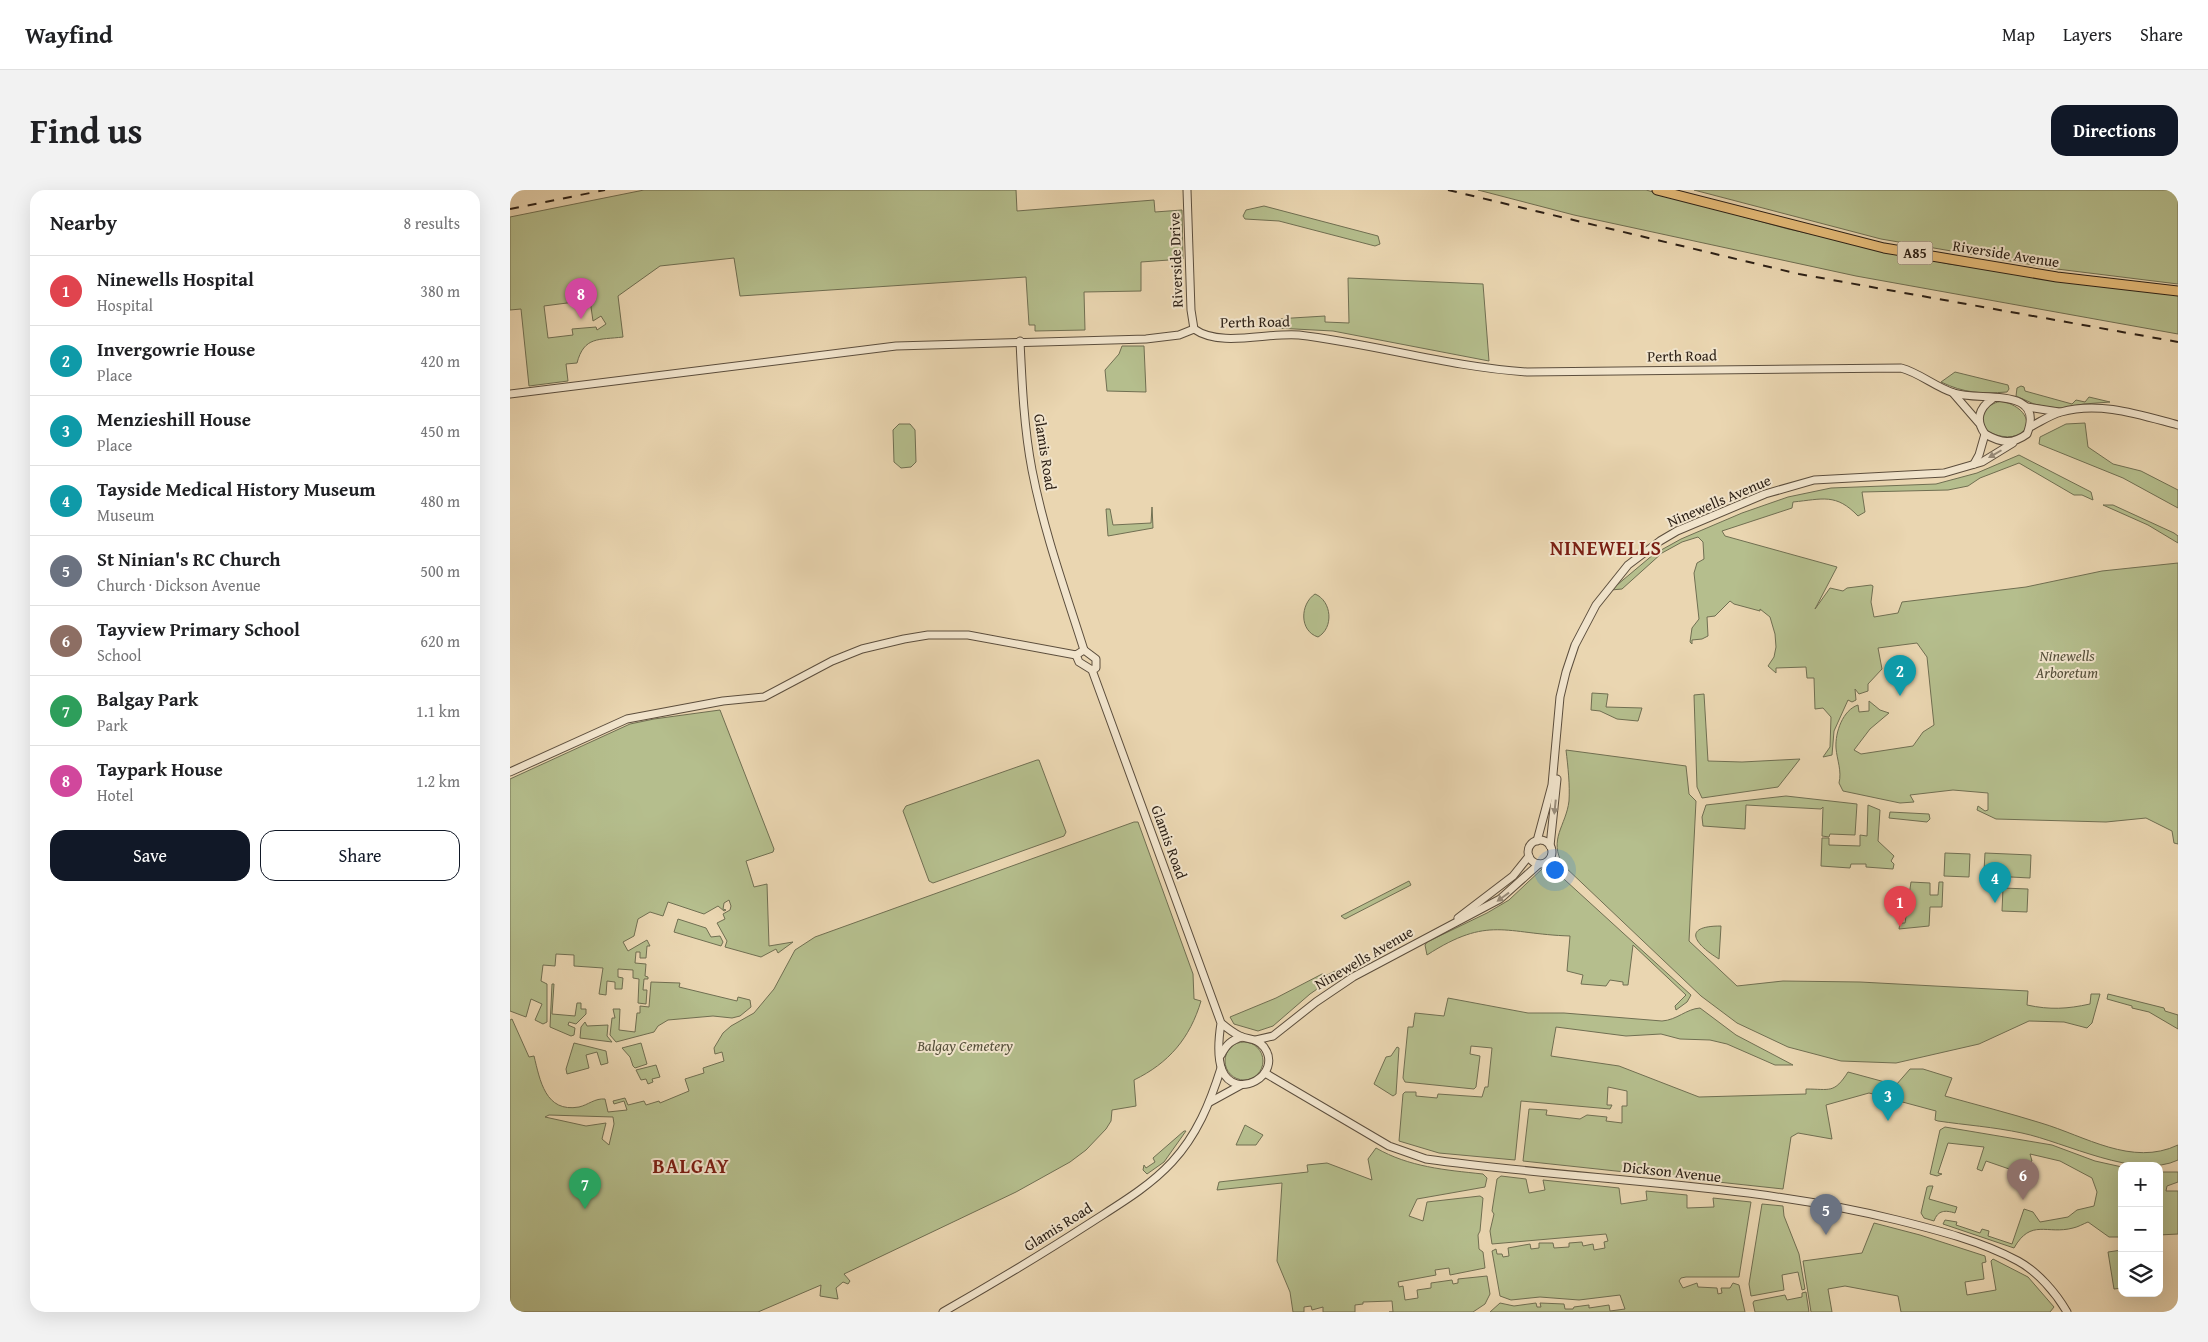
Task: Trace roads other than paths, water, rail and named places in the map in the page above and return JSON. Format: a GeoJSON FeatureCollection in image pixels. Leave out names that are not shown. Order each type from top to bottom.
{"type":"FeatureCollection","features":[{"type":"Feature","properties":{"kind":"main road","name":"Riverside Avenue"},"geometry":{"type":"LineString","coordinates":[[1657,190],[1884,248],[2057,277],[2178,291]]}},
{"type":"Feature","properties":{"kind":"street","name":"Riverside Drive"},"geometry":{"type":"LineString","coordinates":[[1187,190],[1191,310],[1194,329]]}},
{"type":"Feature","properties":{"kind":"street"},"geometry":{"type":"LineString","coordinates":[[510,394],[896,346],[1020,341],[1146,339],[1179,335],[1194,329]]}},
{"type":"Feature","properties":{"kind":"street","name":"Perth Road"},"geometry":{"type":"LineString","coordinates":[[1194,329],[1212,337],[1298,335],[1486,370],[1527,372],[1901,368],[1912,371],[1952,393],[1972,398],[2010,398],[2027,406],[2059,412]]}},
{"type":"Feature","properties":{"kind":"street","name":"Glamis Road"},"geometry":{"type":"LineString","coordinates":[[1020,341],[1022,387],[1032,469],[1048,539],[1084,650],[1096,658],[1096,668],[1092,670]]}},
{"type":"Feature","properties":{"kind":"street","name":"Perth Road"},"geometry":{"type":"LineString","coordinates":[[1952,393],[1979,423],[1985,434]]}},
{"type":"Feature","properties":{"kind":"street"},"geometry":{"type":"LineString","coordinates":[[1979,423],[1979,412],[1984,404],[1992,399]]}},
{"type":"Feature","properties":{"kind":"street"},"geometry":{"type":"LineString","coordinates":[[2027,406],[2030,427]]}},
{"type":"Feature","properties":{"kind":"street","name":"Perth Road"},"geometry":{"type":"LineString","coordinates":[[2015,442],[2027,434],[2030,427],[2059,412],[2083,407],[2112,408],[2178,425]]}},
{"type":"Feature","properties":{"kind":"street"},"geometry":{"type":"LineString","coordinates":[[1974,464],[1979,455],[1985,434],[1995,440],[2015,442]]}},
{"type":"Feature","properties":{"kind":"street","name":"Ninewells Avenue"},"geometry":{"type":"LineString","coordinates":[[1448,926],[1514,876],[1528,856],[1529,847],[1537,841],[1552,785],[1560,697],[1566,672],[1576,645],[1596,605],[1628,565],[1660,540],[1765,494],[1814,480],[1917,476],[1944,473],[1974,464],[2015,442]]}},
{"type":"Feature","properties":{"kind":"street"},"geometry":{"type":"LineString","coordinates":[[510,772],[637,716],[772,695],[826,664],[880,644],[928,635],[987,637],[1063,654],[1076,655],[1084,650]]}},
{"type":"Feature","properties":{"kind":"street","name":"Glamis Road"},"geometry":{"type":"LineString","coordinates":[[943,1312],[1062,1241],[1149,1184],[1184,1148],[1198,1127],[1210,1102],[1221,1068],[1220,1023],[1092,670],[1079,662],[1076,655]]}},
{"type":"Feature","properties":{"kind":"street","name":"Ninewells Avenue"},"geometry":{"type":"LineString","coordinates":[[1256,1040],[1273,1036],[1316,1002],[1353,977],[1500,900],[1521,883],[1539,864],[1546,863],[1551,857],[1550,846],[1557,786],[1558,724]]}},
{"type":"Feature","properties":{"kind":"street"},"geometry":{"type":"LineString","coordinates":[[1537,841],[1544,841],[1550,846]]}},
{"type":"Feature","properties":{"kind":"street"},"geometry":{"type":"LineString","coordinates":[[1528,856],[1533,862],[1539,864]]}},
{"type":"Feature","properties":{"kind":"street"},"geometry":{"type":"LineString","coordinates":[[1220,1023],[1242,1037],[1256,1040],[1267,1053]]}},
{"type":"Feature","properties":{"kind":"street"},"geometry":{"type":"LineString","coordinates":[[1210,1102],[1241,1085],[1250,1084],[1258,1080],[1265,1074],[1268,1067],[1267,1053],[1273,1036]]}},
{"type":"Feature","properties":{"kind":"street"},"geometry":{"type":"LineString","coordinates":[[1220,1056],[1229,1043],[1242,1037]]}},
{"type":"Feature","properties":{"kind":"street"},"geometry":{"type":"LineString","coordinates":[[1221,1068],[1232,1082],[1241,1085]]}},
{"type":"Feature","properties":{"kind":"street","name":"Dickson Avenue"},"geometry":{"type":"LineString","coordinates":[[1265,1074],[1380,1142],[1401,1152],[1426,1159],[1808,1201],[1872,1214],[1936,1231],[1990,1248],[2019,1261],[2043,1281],[2067,1312]]}},
{"type":"Feature","properties":{"kind":"railway"},"geometry":{"type":"LineString","coordinates":[[510,209],[605,190]]}},
{"type":"Feature","properties":{"kind":"railway"},"geometry":{"type":"LineString","coordinates":[[1448,190],[1799,274],[2178,342]]}},
{"type":"Feature","properties":{"kind":"place","name":"Taypark House"},"geometry":{"type":"Point","coordinates":[581,319]}},
{"type":"Feature","properties":{"kind":"place","name":"Invergowrie House"},"geometry":{"type":"Point","coordinates":[1900,696]}},
{"type":"Feature","properties":{"kind":"place","name":"Tayside Medical History Museum"},"geometry":{"type":"Point","coordinates":[1995,903]}},
{"type":"Feature","properties":{"kind":"place","name":"Ninewells Hospital"},"geometry":{"type":"Point","coordinates":[1900,927]}},
{"type":"Feature","properties":{"kind":"place","name":"Menzieshill House"},"geometry":{"type":"Point","coordinates":[1888,1121]}},
{"type":"Feature","properties":{"kind":"place","name":"Tayview Primary School"},"geometry":{"type":"Point","coordinates":[2023,1200]}},
{"type":"Feature","properties":{"kind":"place","name":"Balgay Park"},"geometry":{"type":"Point","coordinates":[585,1209]}},
{"type":"Feature","properties":{"kind":"place","name":"St Ninian's RC Church"},"geometry":{"type":"Point","coordinates":[1826,1235]}},
{"type":"Feature","properties":{"kind":"district","name":"NINEWELLS"},"geometry":{"type":"Point","coordinates":[1606,548]}},
{"type":"Feature","properties":{"kind":"district","name":"BALGAY"},"geometry":{"type":"Point","coordinates":[691,1166]}},
{"type":"Feature","properties":{"kind":"park label","name":"Ninewells Arboretum"},"geometry":{"type":"Point","coordinates":[2067,664]}},
{"type":"Feature","properties":{"kind":"park label","name":"Balgay Cemetery"},"geometry":{"type":"Point","coordinates":[965,1046]}}]}
